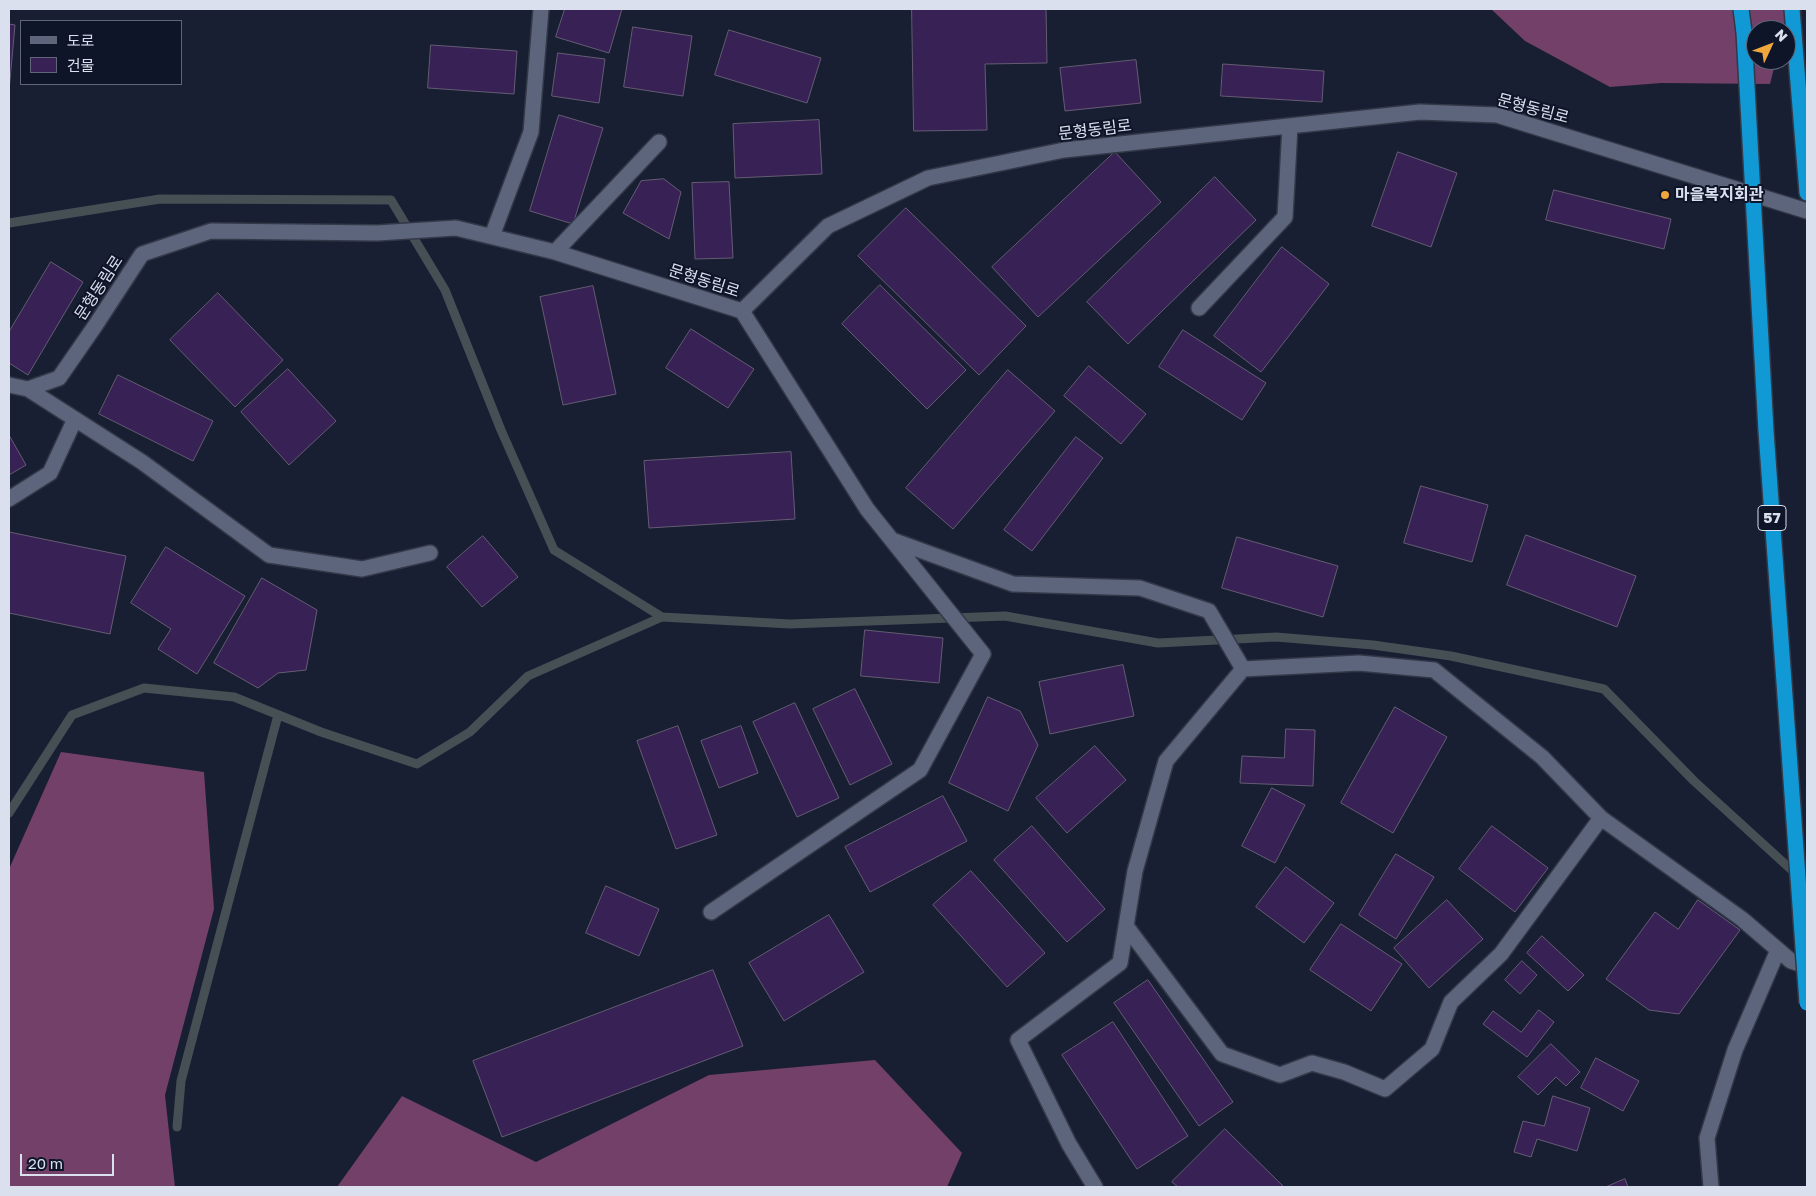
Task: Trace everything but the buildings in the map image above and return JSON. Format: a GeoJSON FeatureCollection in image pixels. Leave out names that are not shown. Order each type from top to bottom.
{"type":"FeatureCollection","features":[{"type":"Feature","properties":{"kind":"highway","name":"57"},"geometry":{"type":"LineString","coordinates":[[1741,9],[1744,32],[1767,440],[1807,1003]]}},
{"type":"Feature","properties":{"kind":"highway"},"geometry":{"type":"LineString","coordinates":[[1794,9],[1807,193]]}},
{"type":"Feature","properties":{"kind":"street"},"geometry":{"type":"LineString","coordinates":[[492,236],[531,132],[541,9]]}},
{"type":"Feature","properties":{"kind":"street","name":"문형동림로"},"geometry":{"type":"LineString","coordinates":[[28,389],[59,378],[142,254],[211,231],[387,232],[456,228],[555,252],[742,311],[828,226],[928,178],[1064,150],[1420,112],[1497,115],[1807,211]]}},
{"type":"Feature","properties":{"kind":"street"},"geometry":{"type":"LineString","coordinates":[[1199,308],[1285,217],[1290,126]]}},
{"type":"Feature","properties":{"kind":"street"},"geometry":{"type":"LineString","coordinates":[[555,252],[659,142]]}},
{"type":"Feature","properties":{"kind":"street"},"geometry":{"type":"LineString","coordinates":[[711,912],[920,770],[983,654],[866,509],[742,311]]}},
{"type":"Feature","properties":{"kind":"street"},"geometry":{"type":"LineString","coordinates":[[9,385],[28,389],[142,462],[268,555],[362,569],[430,553]]}},
{"type":"Feature","properties":{"kind":"street"},"geometry":{"type":"LineString","coordinates":[[9,498],[50,474],[75,419]]}},
{"type":"Feature","properties":{"kind":"street"},"geometry":{"type":"LineString","coordinates":[[892,540],[1013,584],[1140,588],[1209,611],[1240,664]]}},
{"type":"Feature","properties":{"kind":"street"},"geometry":{"type":"LineString","coordinates":[[1240,664],[1359,663],[1434,670],[1542,757],[1601,818],[1742,920],[1791,961],[1807,966]]}},
{"type":"Feature","properties":{"kind":"street"},"geometry":{"type":"LineString","coordinates":[[1095,1187],[1070,1144],[1018,1040],[1120,963],[1135,871],[1166,761],[1240,664]]}},
{"type":"Feature","properties":{"kind":"street"},"geometry":{"type":"LineString","coordinates":[[1126,926],[1222,1054],[1280,1075],[1312,1063],[1344,1072],[1384,1089],[1432,1049],[1451,1002],[1501,954],[1601,818]]}},
{"type":"Feature","properties":{"kind":"street"},"geometry":{"type":"LineString","coordinates":[[1711,1187],[1707,1138],[1735,1050],[1778,950]]}},
{"type":"Feature","properties":{"kind":"shaded area"},"geometry":{"type":"Polygon","coordinates":[[[1491,9],[1788,9],[1785,20],[1746,20],[1746,70],[1774,70],[1770,84],[1661,83],[1610,87],[1525,41],[1491,9]]]}},
{"type":"Feature","properties":{"kind":"shaded area"},"geometry":{"type":"Polygon","coordinates":[[[61,752],[204,772],[214,909],[165,1095],[175,1187],[9,1187],[9,869],[61,752]]]}},
{"type":"Feature","properties":{"kind":"shaded area"},"geometry":{"type":"Polygon","coordinates":[[[875,1060],[962,1153],[947,1187],[337,1187],[402,1096],[536,1162],[709,1075],[875,1060]]]}},
{"type":"Feature","properties":{"kind":"waterway"},"geometry":{"type":"LineString","coordinates":[[9,223],[160,199],[391,200],[445,290],[501,430],[554,550],[662,617],[790,624],[1005,616],[1158,643],[1276,637],[1373,645],[1451,656],[1604,689],[1694,781],[1807,884]]}},
{"type":"Feature","properties":{"kind":"waterway"},"geometry":{"type":"LineString","coordinates":[[9,813],[72,715],[144,688],[234,697],[321,732],[417,764],[470,732],[528,676],[662,617]]}},
{"type":"Feature","properties":{"kind":"waterway"},"geometry":{"type":"LineString","coordinates":[[177,1127],[181,1081],[278,715]]}},
{"type":"Feature","properties":{"kind":"place","name":"마을복지회관"},"geometry":{"type":"Point","coordinates":[1665,195]}}]}
